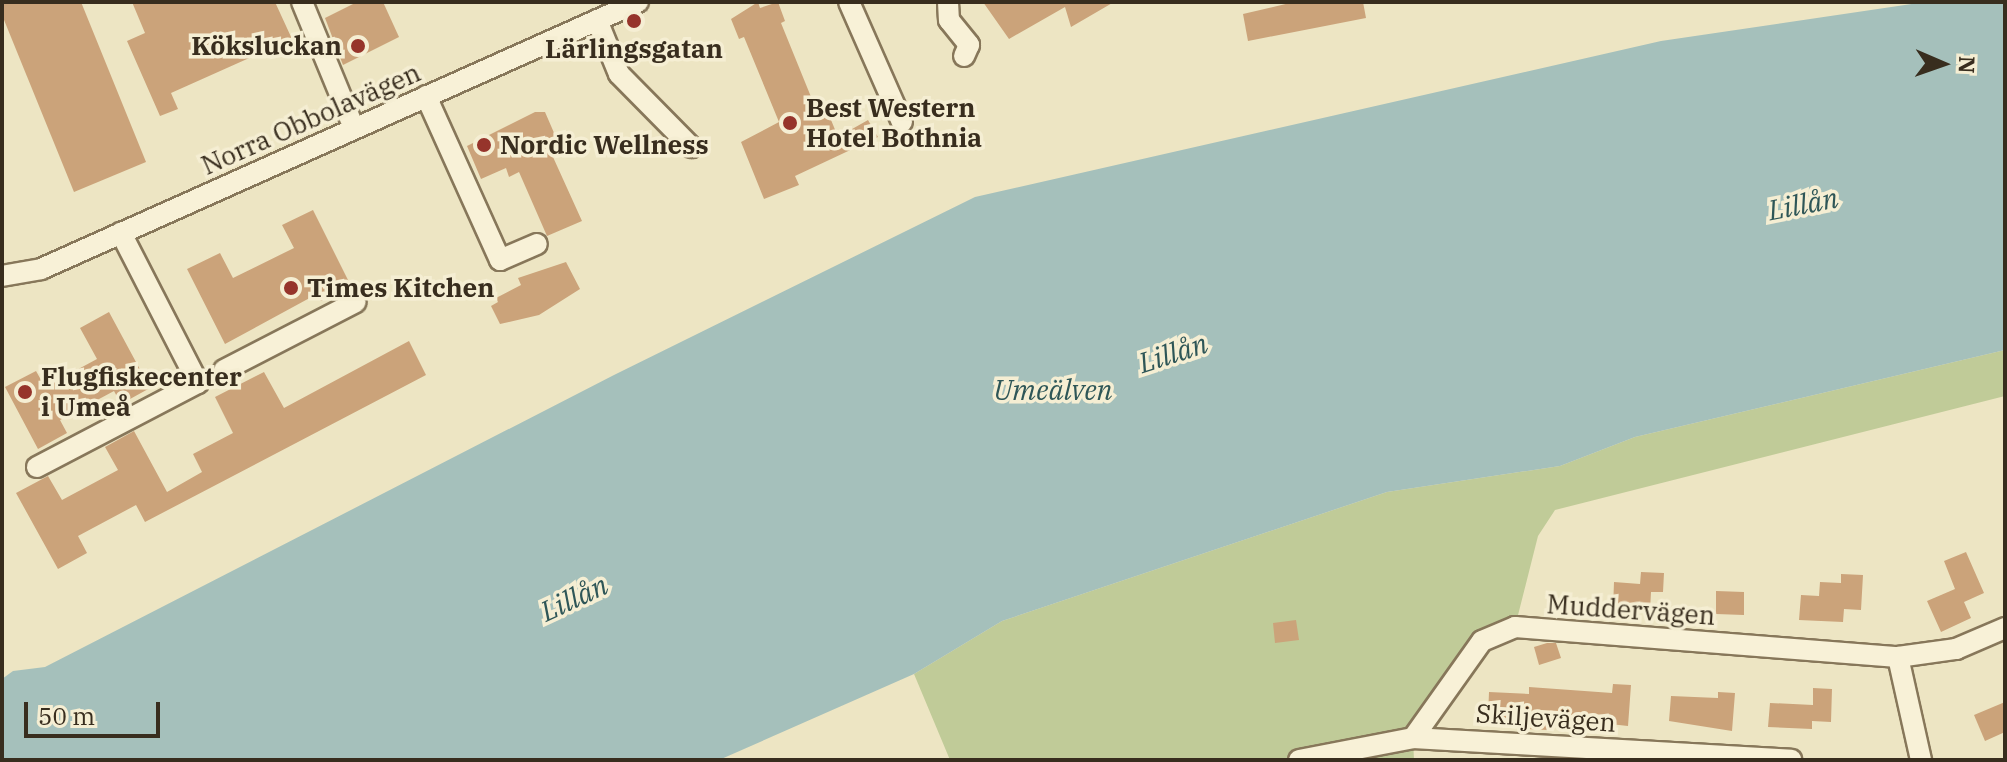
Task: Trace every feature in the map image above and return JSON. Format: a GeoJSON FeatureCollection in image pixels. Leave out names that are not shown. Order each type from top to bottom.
{"type":"FeatureCollection","features":[{"type":"Feature","properties":{"kind":"street"},"geometry":{"type":"LineString","coordinates":[[302,2],[354,128]]}},
{"type":"Feature","properties":{"kind":"street","name":"Norra Obbolavägen"},"geometry":{"type":"LineString","coordinates":[[2,276],[41,269],[638,2]]}},
{"type":"Feature","properties":{"kind":"street"},"geometry":{"type":"LineString","coordinates":[[849,2],[902,122]]}},
{"type":"Feature","properties":{"kind":"street"},"geometry":{"type":"LineString","coordinates":[[948,2],[949,20],[969,45],[964,56]]}},
{"type":"Feature","properties":{"kind":"street"},"geometry":{"type":"LineString","coordinates":[[597,20],[619,74],[691,147]]}},
{"type":"Feature","properties":{"kind":"street"},"geometry":{"type":"LineString","coordinates":[[426,96],[500,260],[537,244]]}},
{"type":"Feature","properties":{"kind":"street"},"geometry":{"type":"LineString","coordinates":[[37,467],[198,383],[121,233]]}},
{"type":"Feature","properties":{"kind":"street"},"geometry":{"type":"LineString","coordinates":[[224,370],[356,302]]}},
{"type":"Feature","properties":{"kind":"street","name":"Muddervägen"},"geometry":{"type":"LineString","coordinates":[[1413,738],[1444,688],[1482,641],[1515,627],[1898,657],[1956,649],[2005,628]]}},
{"type":"Feature","properties":{"kind":"street"},"geometry":{"type":"LineString","coordinates":[[1898,657],[1921,760]]}},
{"type":"Feature","properties":{"kind":"street","name":"Skiljevägen"},"geometry":{"type":"LineString","coordinates":[[1299,760],[1413,738],[1791,760]]}},
{"type":"Feature","properties":{"kind":"green space"},"geometry":{"type":"Polygon","coordinates":[[[2005,350],[2005,396],[1555,510],[1538,536],[1515,627],[1482,641],[1413,738],[1414,760],[950,760],[914,674],[1002,621],[1387,492],[1560,466],[1635,437],[2005,350]]]}},
{"type":"Feature","properties":{"kind":"water","name":"Umeälven"},"geometry":{"type":"Polygon","coordinates":[[[1925,2],[2005,2],[2005,350],[1635,437],[1560,466],[1387,492],[1002,621],[914,674],[719,760],[2,760],[2,679],[13,671],[45,667],[614,375],[975,197],[1661,41],[1925,2]]]}},
{"type":"Feature","properties":{"kind":"building"},"geometry":{"type":"Polygon","coordinates":[[[2,2],[81,2],[146,162],[74,192],[2,15],[2,2]]]}},
{"type":"Feature","properties":{"kind":"building"},"geometry":{"type":"Polygon","coordinates":[[[132,2],[275,2],[292,39],[171,93],[178,109],[160,116],[127,41],[145,33],[132,2]]]}},
{"type":"Feature","properties":{"kind":"building"},"geometry":{"type":"Polygon","coordinates":[[[357,2],[383,2],[399,37],[343,65],[325,18],[357,2]]]}},
{"type":"Feature","properties":{"kind":"building"},"geometry":{"type":"Polygon","coordinates":[[[758,2],[760,8],[778,2],[785,21],[781,23],[820,119],[829,115],[838,137],[868,120],[878,137],[795,176],[799,185],[764,199],[741,142],[779,122],[744,37],[739,39],[731,19],[758,2]]]}},
{"type":"Feature","properties":{"kind":"building"},"geometry":{"type":"Polygon","coordinates":[[[983,2],[1114,2],[1071,27],[1065,7],[1009,39],[983,2]]]}},
{"type":"Feature","properties":{"kind":"building"},"geometry":{"type":"Polygon","coordinates":[[[1294,2],[1363,2],[1366,18],[1248,41],[1243,14],[1294,2]]]}},
{"type":"Feature","properties":{"kind":"building"},"geometry":{"type":"Polygon","coordinates":[[[535,112],[545,112],[558,142],[548,146],[582,221],[547,236],[519,172],[509,177],[506,168],[481,179],[467,146],[535,112]]]}},
{"type":"Feature","properties":{"kind":"building"},"geometry":{"type":"Polygon","coordinates":[[[313,210],[351,286],[321,301],[317,294],[225,344],[187,269],[220,253],[233,278],[294,248],[282,225],[313,210]]]}},
{"type":"Feature","properties":{"kind":"building"},"geometry":{"type":"Polygon","coordinates":[[[566,262],[580,289],[539,315],[500,324],[491,306],[498,302],[496,298],[521,285],[518,278],[566,262]]]}},
{"type":"Feature","properties":{"kind":"building"},"geometry":{"type":"Polygon","coordinates":[[[109,312],[150,388],[121,404],[114,391],[60,420],[67,433],[38,449],[5,387],[36,371],[45,387],[97,359],[80,328],[109,312]]]}},
{"type":"Feature","properties":{"kind":"building"},"geometry":{"type":"Polygon","coordinates":[[[409,341],[426,375],[145,522],[136,505],[78,536],[87,553],[58,569],[16,493],[48,476],[62,500],[118,470],[105,447],[134,431],[167,492],[202,472],[193,454],[233,433],[215,397],[264,372],[284,408],[409,341]]]}},
{"type":"Feature","properties":{"kind":"building"},"geometry":{"type":"Polygon","coordinates":[[[1966,552],[1984,593],[1964,602],[1971,618],[1941,632],[1927,601],[1955,589],[1944,561],[1966,552]]]}},
{"type":"Feature","properties":{"kind":"building"},"geometry":{"type":"Polygon","coordinates":[[[1641,572],[1664,573],[1663,592],[1651,592],[1650,611],[1613,609],[1614,582],[1640,584],[1641,572]]]}},
{"type":"Feature","properties":{"kind":"building"},"geometry":{"type":"Polygon","coordinates":[[[1841,574],[1863,575],[1861,610],[1844,609],[1843,622],[1799,620],[1801,595],[1819,596],[1820,582],[1841,583],[1841,574]]]}},
{"type":"Feature","properties":{"kind":"building"},"geometry":{"type":"Polygon","coordinates":[[[1716,591],[1744,592],[1744,615],[1716,614],[1716,591]]]}},
{"type":"Feature","properties":{"kind":"building"},"geometry":{"type":"Polygon","coordinates":[[[1296,620],[1299,640],[1275,643],[1273,623],[1296,620]]]}},
{"type":"Feature","properties":{"kind":"building"},"geometry":{"type":"Polygon","coordinates":[[[1556,643],[1561,658],[1539,665],[1534,647],[1556,643]]]}},
{"type":"Feature","properties":{"kind":"building"},"geometry":{"type":"Polygon","coordinates":[[[1613,684],[1631,685],[1628,726],[1610,724],[1611,719],[1549,715],[1548,730],[1528,729],[1528,719],[1488,717],[1489,692],[1529,694],[1529,687],[1612,693],[1613,684]]]}},
{"type":"Feature","properties":{"kind":"building"},"geometry":{"type":"Polygon","coordinates":[[[1813,688],[1832,689],[1831,722],[1812,721],[1812,729],[1768,727],[1770,703],[1813,705],[1813,688]]]}},
{"type":"Feature","properties":{"kind":"building"},"geometry":{"type":"Polygon","coordinates":[[[1718,692],[1735,693],[1732,731],[1669,721],[1671,696],[1718,698],[1718,692]]]}},
{"type":"Feature","properties":{"kind":"building"},"geometry":{"type":"Polygon","coordinates":[[[2005,702],[2005,732],[1985,741],[1974,715],[2005,702]]]}},
{"type":"Feature","properties":{"kind":"place","name":"Lärlingsgatan"},"geometry":{"type":"Point","coordinates":[634,21]}},
{"type":"Feature","properties":{"kind":"place","name":"Köksluckan"},"geometry":{"type":"Point","coordinates":[358,46]}},
{"type":"Feature","properties":{"kind":"place","name":"Best Western Hotel Bothnia"},"geometry":{"type":"Point","coordinates":[790,123]}},
{"type":"Feature","properties":{"kind":"place","name":"Nordic Wellness"},"geometry":{"type":"Point","coordinates":[484,145]}},
{"type":"Feature","properties":{"kind":"place","name":"Times Kitchen"},"geometry":{"type":"Point","coordinates":[291,288]}},
{"type":"Feature","properties":{"kind":"place","name":"Flugfiskecenter i Umeå"},"geometry":{"type":"Point","coordinates":[25,392]}},
{"type":"Feature","properties":{"kind":"water label","name":"Lillån"},"geometry":{"type":"Point","coordinates":[1803,204]}},
{"type":"Feature","properties":{"kind":"water label","name":"Lillån"},"geometry":{"type":"Point","coordinates":[1173,353]}},
{"type":"Feature","properties":{"kind":"water label","name":"Lillån"},"geometry":{"type":"Point","coordinates":[574,598]}}]}
